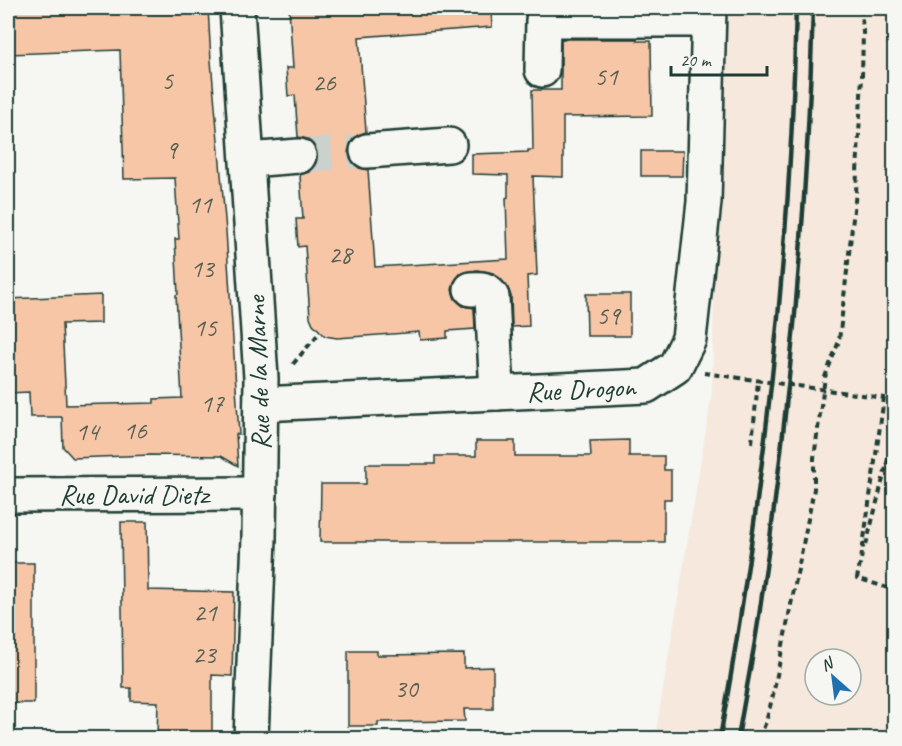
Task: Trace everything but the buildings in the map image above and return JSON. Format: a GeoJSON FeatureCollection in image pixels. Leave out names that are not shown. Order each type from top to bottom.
{"type":"FeatureCollection","features":[{"type":"Feature","properties":{"kind":"street","name":"Rue de la Marne"},"geometry":{"type":"LineString","coordinates":[[237,8],[261,404],[251,738]]}},
{"type":"Feature","properties":{"kind":"street"},"geometry":{"type":"LineString","coordinates":[[542,70],[543,20],[708,14]]}},
{"type":"Feature","properties":{"kind":"street","name":"Rue Drogon"},"geometry":{"type":"LineString","coordinates":[[261,404],[646,386],[675,367],[689,339],[704,202],[708,14]]}},
{"type":"Feature","properties":{"kind":"street"},"geometry":{"type":"LineString","coordinates":[[367,151],[449,145]]}},
{"type":"Feature","properties":{"kind":"street"},"geometry":{"type":"LineString","coordinates":[[248,160],[299,156]]}},
{"type":"Feature","properties":{"kind":"street"},"geometry":{"type":"LineString","coordinates":[[471,290],[481,288],[488,291],[492,297],[497,393]]}},
{"type":"Feature","properties":{"kind":"street","name":"Rue David Dietz"},"geometry":{"type":"LineString","coordinates":[[8,495],[260,494]]}},
{"type":"Feature","properties":{"kind":"path"},"geometry":{"type":"LineString","coordinates":[[759,738],[766,722],[772,695],[814,489],[814,458],[825,377],[839,341],[856,192],[862,76],[861,8]]}},
{"type":"Feature","properties":{"kind":"path"},"geometry":{"type":"LineString","coordinates":[[290,368],[320,332]]}},
{"type":"Feature","properties":{"kind":"path"},"geometry":{"type":"LineString","coordinates":[[704,374],[884,398],[894,403]]}},
{"type":"Feature","properties":{"kind":"path"},"geometry":{"type":"LineString","coordinates":[[752,443],[758,381]]}},
{"type":"Feature","properties":{"kind":"path"},"geometry":{"type":"LineString","coordinates":[[861,560],[884,398]]}},
{"type":"Feature","properties":{"kind":"path"},"geometry":{"type":"LineString","coordinates":[[894,436],[857,578],[894,590]]}},
{"type":"Feature","properties":{"kind":"path"},"geometry":{"type":"LineString","coordinates":[[892,738],[894,731]]}},
{"type":"Feature","properties":{"kind":"path"},"geometry":{"type":"LineString","coordinates":[[826,734],[835,738]]}},
{"type":"Feature","properties":{"kind":"shaded area"},"geometry":{"type":"Polygon","coordinates":[[[720,8],[894,8],[894,738],[655,738],[712,394],[720,8]]]}},
{"type":"Feature","properties":{"kind":"tunnel"},"geometry":{"type":"LineString","coordinates":[[299,156],[367,151]]}},
{"type":"Feature","properties":{"kind":"railway"},"geometry":{"type":"LineString","coordinates":[[720,738],[749,557],[772,374],[788,192],[796,8]]}},
{"type":"Feature","properties":{"kind":"railway"},"geometry":{"type":"LineString","coordinates":[[738,738],[771,534],[788,384],[802,234],[813,8]]}}]}
